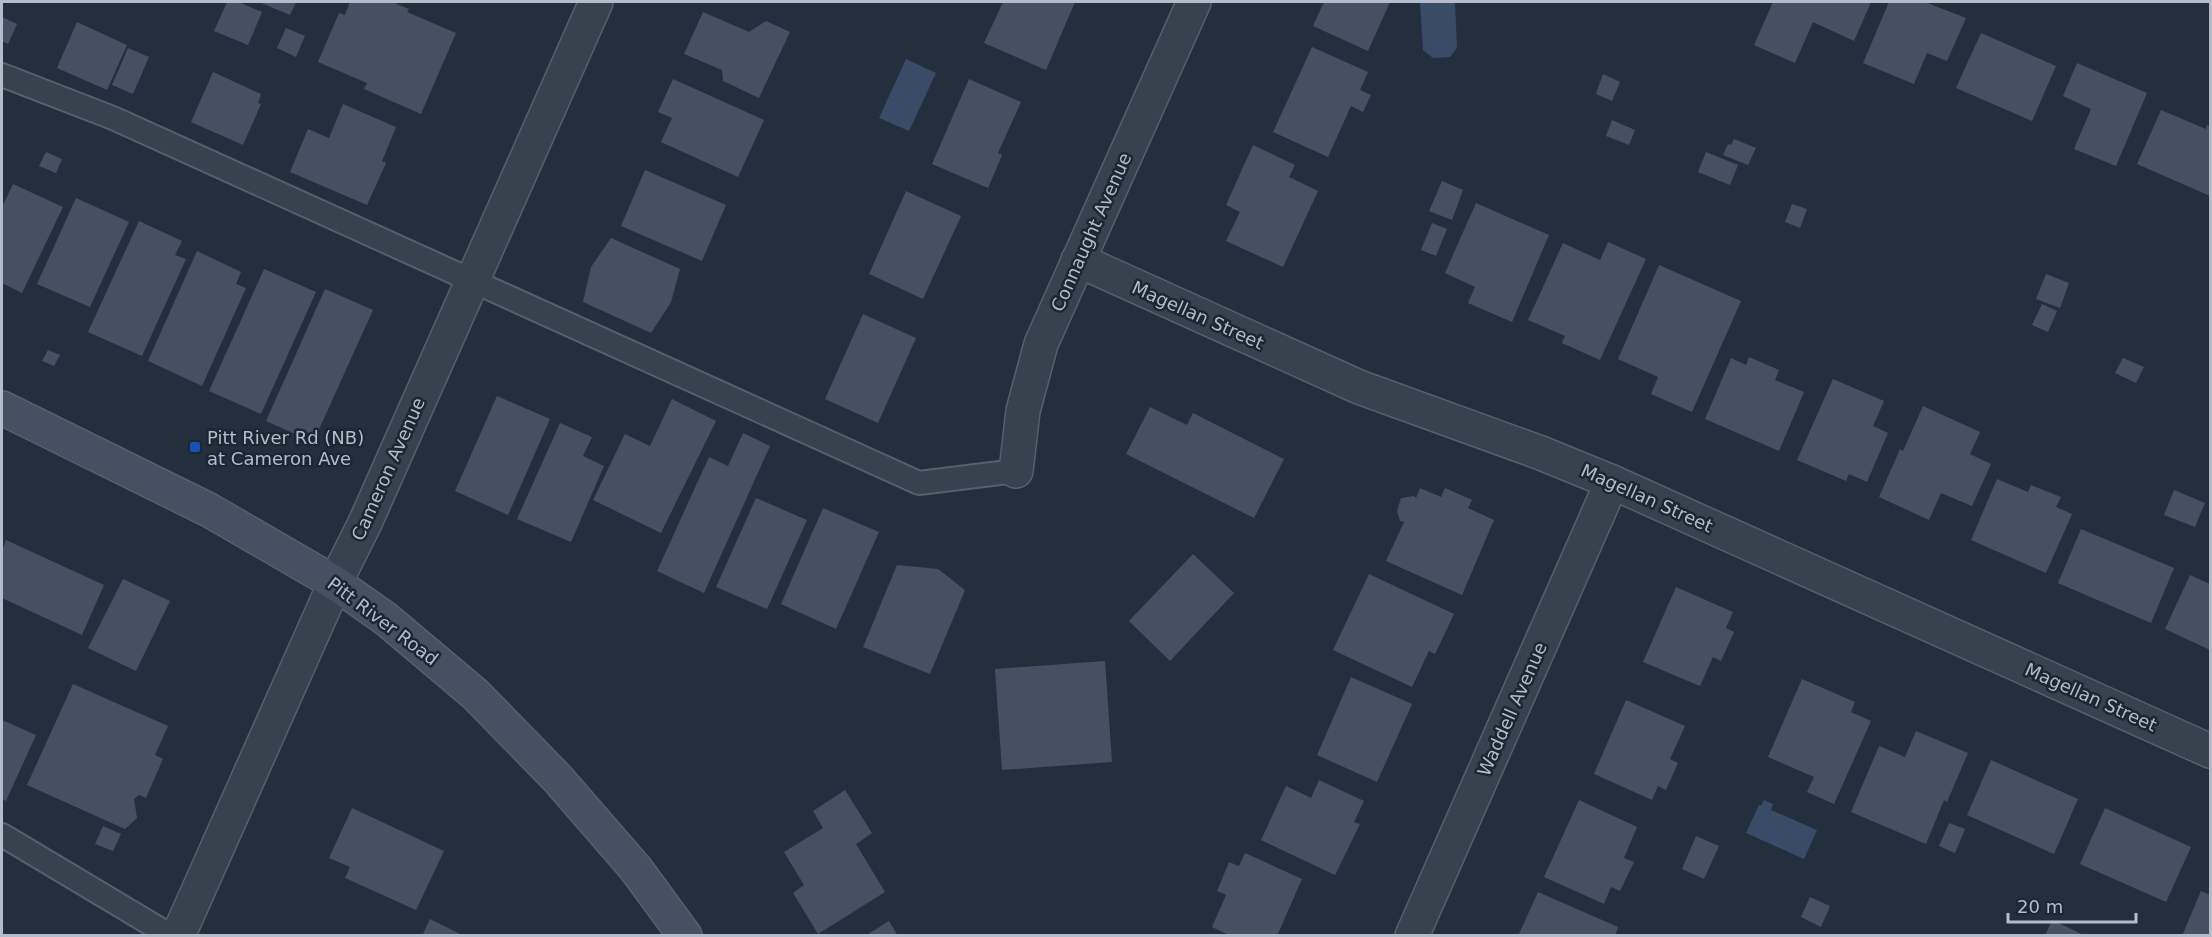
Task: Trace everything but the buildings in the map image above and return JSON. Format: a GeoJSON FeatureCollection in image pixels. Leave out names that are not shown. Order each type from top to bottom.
{"type":"FeatureCollection","features":[{"type":"Feature","properties":{"kind":"main road","name":"Pitt River Road"},"geometry":{"type":"LineString","coordinates":[[2,408],[209,510],[335,583],[386,619],[475,694],[573,797],[636,869],[685,936]]}},
{"type":"Feature","properties":{"kind":"street","name":"Cameron Avenue"},"geometry":{"type":"LineString","coordinates":[[178,936],[335,583],[365,523],[596,2]]}},
{"type":"Feature","properties":{"kind":"street","name":"Connaught Avenue"},"geometry":{"type":"LineString","coordinates":[[1016,471],[1023,411],[1030,378],[1041,344],[1194,2]]}},
{"type":"Feature","properties":{"kind":"street","name":"Magellan Street"},"geometry":{"type":"LineString","coordinates":[[1078,260],[1359,387],[1542,453],[1612,482],[2211,751]]}},
{"type":"Feature","properties":{"kind":"street","name":"Waddell Avenue"},"geometry":{"type":"LineString","coordinates":[[1412,936],[1612,482]]}},
{"type":"Feature","properties":{"kind":"lane"},"geometry":{"type":"LineString","coordinates":[[2,75],[123,123],[919,483],[1016,471]]}},
{"type":"Feature","properties":{"kind":"lane"},"geometry":{"type":"LineString","coordinates":[[2,835],[171,936]]}},
{"type":"Feature","properties":{"kind":"water"},"geometry":{"type":"Polygon","coordinates":[[[1420,2],[1455,2],[1457,48],[1450,57],[1433,58],[1423,50],[1420,2]]]}},
{"type":"Feature","properties":{"kind":"water"},"geometry":{"type":"Polygon","coordinates":[[[906,59],[936,73],[909,131],[879,118],[906,59]]]}},
{"type":"Feature","properties":{"kind":"water"},"geometry":{"type":"Polygon","coordinates":[[[1764,800],[1773,804],[1771,810],[1817,830],[1804,859],[1746,833],[1759,805],[1761,806],[1764,800]]]}},
{"type":"Feature","properties":{"kind":"place","name":"Pitt River Rd (NB) at Cameron Ave"},"geometry":{"type":"Point","coordinates":[195,447]}}]}
